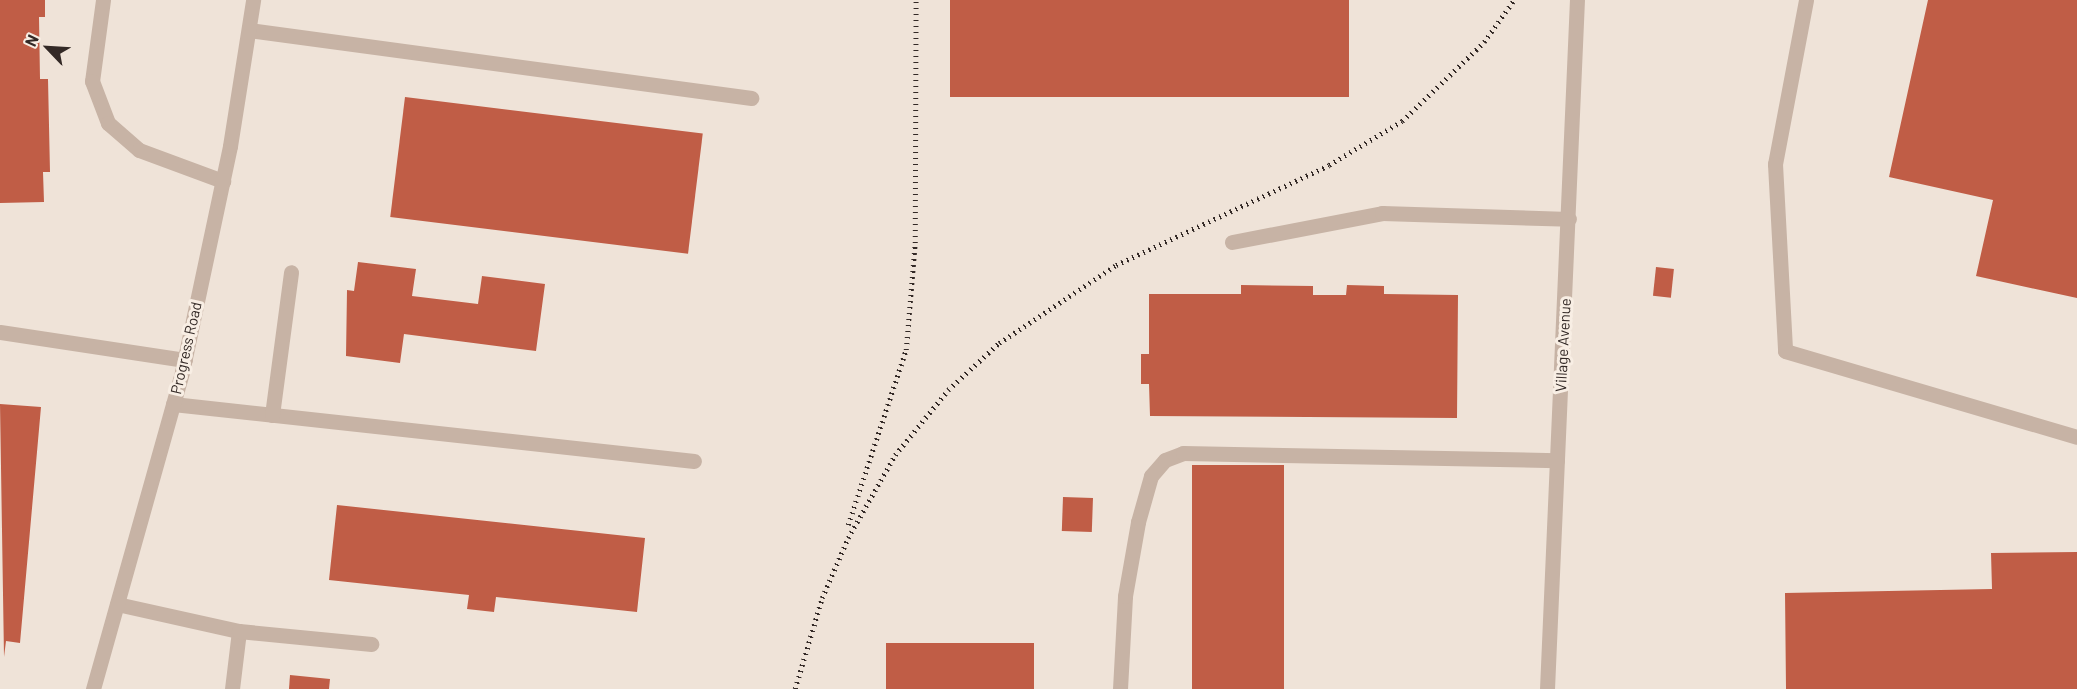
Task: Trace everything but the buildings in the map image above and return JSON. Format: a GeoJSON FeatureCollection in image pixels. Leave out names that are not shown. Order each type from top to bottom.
{"type":"FeatureCollection","features":[{"type":"Feature","properties":{"kind":"street"},"geometry":{"type":"LineString","coordinates":[[103,0],[92,81],[108,123],[139,150],[223,181]]}},
{"type":"Feature","properties":{"kind":"street","name":"Progress Road"},"geometry":{"type":"LineString","coordinates":[[93,689],[185,360],[223,181],[253,0]]}},
{"type":"Feature","properties":{"kind":"street","name":"Village Avenue"},"geometry":{"type":"LineString","coordinates":[[1547,689],[1577,0]]}},
{"type":"Feature","properties":{"kind":"street"},"geometry":{"type":"LineString","coordinates":[[1806,0],[1775,164],[1785,351],[2077,436]]}},
{"type":"Feature","properties":{"kind":"street"},"geometry":{"type":"LineString","coordinates":[[249,30],[751,98]]}},
{"type":"Feature","properties":{"kind":"street"},"geometry":{"type":"LineString","coordinates":[[1232,242],[1382,213],[1569,219]]}},
{"type":"Feature","properties":{"kind":"street"},"geometry":{"type":"LineString","coordinates":[[272,415],[291,272]]}},
{"type":"Feature","properties":{"kind":"street"},"geometry":{"type":"LineString","coordinates":[[0,332],[185,360]]}},
{"type":"Feature","properties":{"kind":"street"},"geometry":{"type":"LineString","coordinates":[[173,404],[694,461]]}},
{"type":"Feature","properties":{"kind":"street"},"geometry":{"type":"LineString","coordinates":[[1120,689],[1125,596],[1138,522],[1151,476],[1165,459],[1183,453],[1557,460]]}},
{"type":"Feature","properties":{"kind":"street"},"geometry":{"type":"LineString","coordinates":[[117,604],[240,631],[370,644]]}},
{"type":"Feature","properties":{"kind":"street"},"geometry":{"type":"LineString","coordinates":[[232,689],[240,631]]}},
{"type":"Feature","properties":{"kind":"railway"},"geometry":{"type":"LineString","coordinates":[[848,525],[906,350],[915,243],[916,0]]}},
{"type":"Feature","properties":{"kind":"railway"},"geometry":{"type":"LineString","coordinates":[[795,689],[822,598],[848,538],[895,455],[948,390],[999,343],[1116,265],[1329,165],[1402,121],[1484,42],[1514,0]]}}]}
